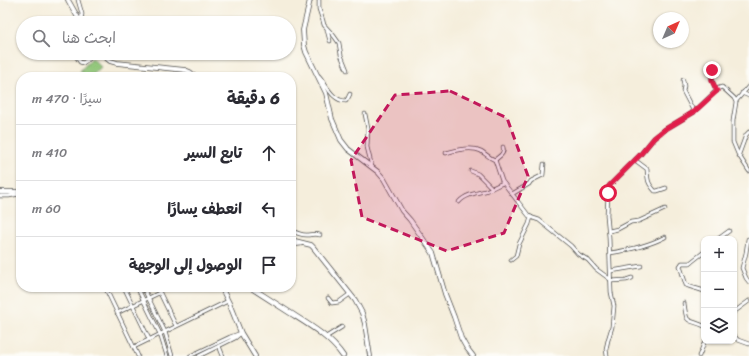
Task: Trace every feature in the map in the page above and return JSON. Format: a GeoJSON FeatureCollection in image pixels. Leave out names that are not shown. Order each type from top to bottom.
{"type":"FeatureCollection","features":[{"type":"Feature","properties":{"kind":"main road"},"geometry":{"type":"LineString","coordinates":[[0,192],[16,193]]}},
{"type":"Feature","properties":{"kind":"main road"},"geometry":{"type":"LineString","coordinates":[[258,292],[326,337],[336,346],[343,356]]}},
{"type":"Feature","properties":{"kind":"street"},"geometry":{"type":"LineString","coordinates":[[68,0],[77,16]]}},
{"type":"Feature","properties":{"kind":"street"},"geometry":{"type":"LineString","coordinates":[[78,0],[82,16]]}},
{"type":"Feature","properties":{"kind":"street"},"geometry":{"type":"LineString","coordinates":[[310,0],[303,30],[306,52],[326,93],[332,119],[341,140],[348,149],[372,167],[384,179],[402,211],[433,253],[445,294],[461,338],[472,356]]}},
{"type":"Feature","properties":{"kind":"street"},"geometry":{"type":"LineString","coordinates":[[319,0],[320,16],[324,26],[339,43],[343,61],[347,70]]}},
{"type":"Feature","properties":{"kind":"street"},"geometry":{"type":"LineString","coordinates":[[327,28],[330,41]]}},
{"type":"Feature","properties":{"kind":"street"},"geometry":{"type":"LineString","coordinates":[[79,60],[83,63],[88,60]]}},
{"type":"Feature","properties":{"kind":"street"},"geometry":{"type":"LineString","coordinates":[[109,60],[117,63],[185,70],[190,72]]}},
{"type":"Feature","properties":{"kind":"street"},"geometry":{"type":"LineString","coordinates":[[715,66],[712,70],[711,79],[717,91]]}},
{"type":"Feature","properties":{"kind":"street"},"geometry":{"type":"LineString","coordinates":[[316,74],[322,79],[327,88],[342,101],[346,101],[350,94]]}},
{"type":"Feature","properties":{"kind":"street"},"geometry":{"type":"LineString","coordinates":[[683,80],[683,91],[685,97],[694,112]]}},
{"type":"Feature","properties":{"kind":"street"},"geometry":{"type":"LineString","coordinates":[[748,168],[738,154],[733,142],[733,121],[736,101],[749,86]]}},
{"type":"Feature","properties":{"kind":"street"},"geometry":{"type":"LineString","coordinates":[[607,356],[606,349],[612,327],[614,306],[611,292],[607,215],[609,186],[654,138],[664,130],[694,112],[719,88],[722,87],[736,101]]}},
{"type":"Feature","properties":{"kind":"street"},"geometry":{"type":"LineString","coordinates":[[742,93],[749,96]]}},
{"type":"Feature","properties":{"kind":"street"},"geometry":{"type":"LineString","coordinates":[[365,114],[368,129],[367,147],[372,167]]}},
{"type":"Feature","properties":{"kind":"street"},"geometry":{"type":"LineString","coordinates":[[738,154],[745,143],[746,135],[749,132]]}},
{"type":"Feature","properties":{"kind":"street"},"geometry":{"type":"LineString","coordinates":[[495,160],[503,153],[503,147]]}},
{"type":"Feature","properties":{"kind":"street"},"geometry":{"type":"LineString","coordinates":[[446,153],[457,150],[479,150],[495,160],[503,183],[531,217],[539,220],[611,280],[626,280],[632,278]]}},
{"type":"Feature","properties":{"kind":"street"},"geometry":{"type":"LineString","coordinates":[[635,160],[647,169],[647,178],[655,191],[657,192],[666,188]]}},
{"type":"Feature","properties":{"kind":"street"},"geometry":{"type":"LineString","coordinates":[[512,194],[543,175],[544,164]]}},
{"type":"Feature","properties":{"kind":"street"},"geometry":{"type":"LineString","coordinates":[[471,171],[478,174],[492,188]]}},
{"type":"Feature","properties":{"kind":"street"},"geometry":{"type":"LineString","coordinates":[[459,202],[470,195],[485,191],[503,183]]}},
{"type":"Feature","properties":{"kind":"street"},"geometry":{"type":"LineString","coordinates":[[0,196],[16,194]]}},
{"type":"Feature","properties":{"kind":"street"},"geometry":{"type":"LineString","coordinates":[[609,231],[618,229],[631,222],[639,221],[665,209]]}},
{"type":"Feature","properties":{"kind":"street"},"geometry":{"type":"LineString","coordinates":[[511,260],[516,256],[519,244],[531,217]]}},
{"type":"Feature","properties":{"kind":"street"},"geometry":{"type":"LineString","coordinates":[[722,236],[729,231]]}},
{"type":"Feature","properties":{"kind":"street"},"geometry":{"type":"LineString","coordinates":[[296,232],[306,235],[316,233],[320,235]]}},
{"type":"Feature","properties":{"kind":"street"},"geometry":{"type":"LineString","coordinates":[[610,253],[634,249],[656,242],[665,237]]}},
{"type":"Feature","properties":{"kind":"street"},"geometry":{"type":"LineString","coordinates":[[748,239],[742,268],[749,282]]}},
{"type":"Feature","properties":{"kind":"street"},"geometry":{"type":"LineString","coordinates":[[296,241],[313,247],[350,294],[362,313],[370,356]]}},
{"type":"Feature","properties":{"kind":"street"},"geometry":{"type":"LineString","coordinates":[[296,244],[303,243]]}},
{"type":"Feature","properties":{"kind":"street"},"geometry":{"type":"LineString","coordinates":[[701,254],[690,263],[682,263],[680,266],[686,285],[701,290]]}},
{"type":"Feature","properties":{"kind":"street"},"geometry":{"type":"LineString","coordinates":[[744,261],[749,260]]}},
{"type":"Feature","properties":{"kind":"street"},"geometry":{"type":"LineString","coordinates":[[610,271],[641,266]]}},
{"type":"Feature","properties":{"kind":"street"},"geometry":{"type":"LineString","coordinates":[[107,292],[138,356]]}},
{"type":"Feature","properties":{"kind":"street"},"geometry":{"type":"LineString","coordinates":[[126,292],[149,340]]}},
{"type":"Feature","properties":{"kind":"street"},"geometry":{"type":"LineString","coordinates":[[140,292],[160,334],[167,356]]}},
{"type":"Feature","properties":{"kind":"street"},"geometry":{"type":"LineString","coordinates":[[145,292],[165,332],[172,356]]}},
{"type":"Feature","properties":{"kind":"street"},"geometry":{"type":"LineString","coordinates":[[224,292],[242,333],[255,356]]}},
{"type":"Feature","properties":{"kind":"street"},"geometry":{"type":"LineString","coordinates":[[117,313],[159,293],[176,326]]}},
{"type":"Feature","properties":{"kind":"street"},"geometry":{"type":"LineString","coordinates":[[328,298],[332,302],[339,302],[350,294]]}},
{"type":"Feature","properties":{"kind":"street"},"geometry":{"type":"LineString","coordinates":[[134,347],[228,301]]}},
{"type":"Feature","properties":{"kind":"street"},"geometry":{"type":"LineString","coordinates":[[737,310],[749,301]]}},
{"type":"Feature","properties":{"kind":"street"},"geometry":{"type":"LineString","coordinates":[[684,303],[686,317],[688,320],[701,325]]}},
{"type":"Feature","properties":{"kind":"street"},"geometry":{"type":"LineString","coordinates":[[326,337],[342,327]]}},
{"type":"Feature","properties":{"kind":"street"},"geometry":{"type":"LineString","coordinates":[[199,356],[205,355],[242,333]]}},
{"type":"Feature","properties":{"kind":"street"},"geometry":{"type":"LineString","coordinates":[[190,356],[242,333]]}},
{"type":"Feature","properties":{"kind":"street"},"geometry":{"type":"LineString","coordinates":[[737,340],[749,344]]}},
{"type":"Feature","properties":{"kind":"street"},"geometry":{"type":"LineString","coordinates":[[700,356],[704,344]]}},
{"type":"Feature","properties":{"kind":"street"},"geometry":{"type":"LineString","coordinates":[[219,346],[223,356]]}},
{"type":"Feature","properties":{"kind":"highlighted area"},"geometry":{"type":"Polygon","coordinates":[[[450,91],[507,118],[528,176],[504,233],[447,251],[362,217],[351,160],[395,95],[450,91]]]}},
{"type":"Feature","properties":{"kind":"green space"},"geometry":{"type":"Polygon","coordinates":[[[90,60],[94,60],[101,67],[96,72],[80,71],[90,60]]]}},
{"type":"Feature","properties":{"kind":"route"},"geometry":{"type":"LineString","coordinates":[[608,193],[609,186],[640,155],[654,138],[664,130],[694,112],[717,91],[711,79],[712,70]]}}]}
